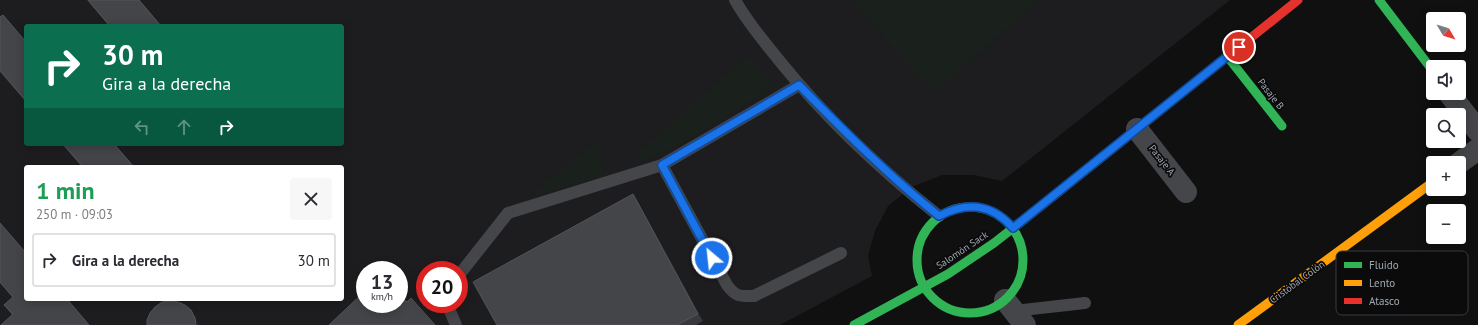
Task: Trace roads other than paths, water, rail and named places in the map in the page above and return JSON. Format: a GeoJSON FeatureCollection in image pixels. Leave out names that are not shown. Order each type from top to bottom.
{"type":"FeatureCollection","features":[{"type":"Feature","properties":{"kind":"street","name":"Salomón Sack"},"geometry":{"type":"LineString","coordinates":[[854,325],[924,288],[971,259],[1013,228],[1298,0]]}},
{"type":"Feature","properties":{"kind":"street"},"geometry":{"type":"LineString","coordinates":[[1379,0],[1426,63]]}},
{"type":"Feature","properties":{"kind":"street","name":"Pasaje B"},"geometry":{"type":"LineString","coordinates":[[1227,56],[1282,126]]}},
{"type":"Feature","properties":{"kind":"street"},"geometry":{"type":"LineString","coordinates":[[1454,100],[1478,131]]}},
{"type":"Feature","properties":{"kind":"street","name":"Pasaje A"},"geometry":{"type":"LineString","coordinates":[[1137,129],[1186,192]]}},
{"type":"Feature","properties":{"kind":"street"},"geometry":{"type":"LineString","coordinates":[[1466,158],[1478,149]]}},
{"type":"Feature","properties":{"kind":"street","name":"Cristóbal Colón"},"geometry":{"type":"LineString","coordinates":[[1339,251],[1426,187]]}},
{"type":"Feature","properties":{"kind":"street"},"geometry":{"type":"LineString","coordinates":[[973,206],[984,208],[995,213],[1005,219],[1013,228],[1019,238],[1023,260],[1019,282],[1013,292],[1015,312],[996,307],[973,314],[950,310],[940,305],[924,288],[916,266],[919,243],[924,232],[939,216],[950,210],[973,206]]}},
{"type":"Feature","properties":{"kind":"street","name":"Cristóbal Colón"},"geometry":{"type":"LineString","coordinates":[[1238,325],[1336,253]]}},
{"type":"Feature","properties":{"kind":"lane"},"geometry":{"type":"LineString","coordinates":[[735,0],[746,20],[799,85],[856,142],[913,195],[939,216]]}},
{"type":"Feature","properties":{"kind":"lane"},"geometry":{"type":"LineString","coordinates":[[468,264],[508,213],[662,165],[799,85]]}},
{"type":"Feature","properties":{"kind":"lane"},"geometry":{"type":"LineString","coordinates":[[662,165],[727,285],[733,292],[740,296],[754,296],[841,252]]}},
{"type":"Feature","properties":{"kind":"lane"},"geometry":{"type":"LineString","coordinates":[[1015,312],[1085,303]]}},
{"type":"Feature","properties":{"kind":"lane"},"geometry":{"type":"LineString","coordinates":[[451,313],[456,325]]}}]}
